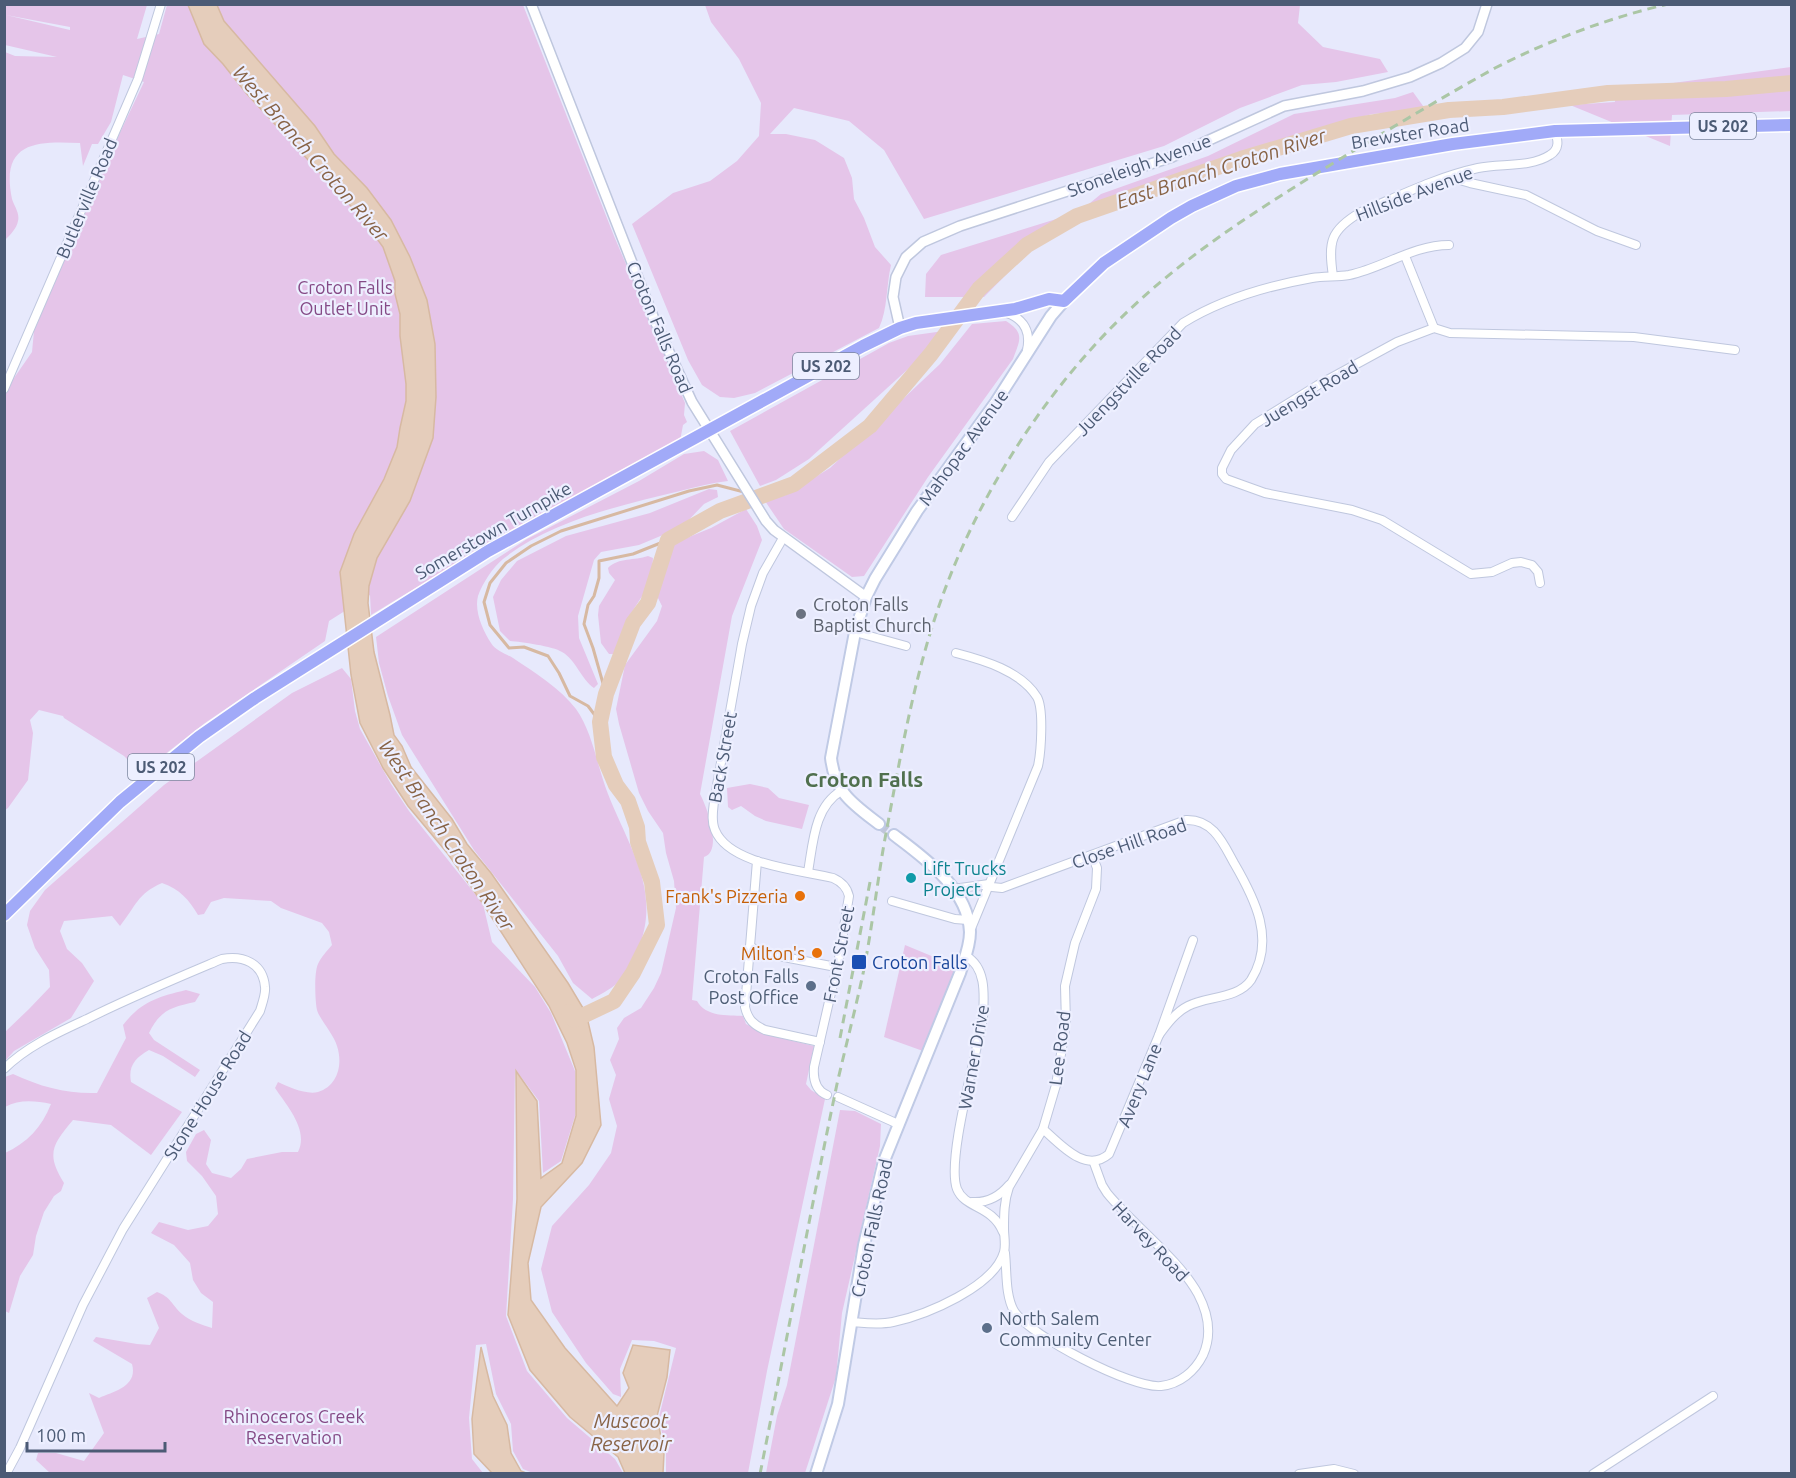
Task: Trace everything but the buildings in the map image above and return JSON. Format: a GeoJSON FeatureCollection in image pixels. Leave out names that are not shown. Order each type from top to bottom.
{"type":"FeatureCollection","features":[{"type":"Feature","properties":{"kind":"main road","name":"Brewster Road"},"geometry":{"type":"LineString","coordinates":[[1064,301],[1104,263],[1150,232],[1192,206],[1236,186],[1258,179],[1453,144],[1555,131],[1791,124]]}},
{"type":"Feature","properties":{"kind":"main road","name":"Somerstown Turnpike"},"geometry":{"type":"LineString","coordinates":[[4,915],[90,830],[156,772],[226,718],[488,551],[862,346],[900,328],[948,317],[1030,305],[1049,299],[1064,301]]}},
{"type":"Feature","properties":{"kind":"main road","name":"Mahopac Avenue"},"geometry":{"type":"LineString","coordinates":[[855,632],[866,597],[907,526],[996,402],[1051,316],[1064,301]]}},
{"type":"Feature","properties":{"kind":"main road"},"geometry":{"type":"LineString","coordinates":[[855,632],[831,758],[836,781],[841,791],[879,824]]}},
{"type":"Feature","properties":{"kind":"main road"},"geometry":{"type":"LineString","coordinates":[[894,835],[932,866],[953,889],[968,920],[970,932],[966,956]]}},
{"type":"Feature","properties":{"kind":"main road","name":"Croton Falls Road"},"geometry":{"type":"LineString","coordinates":[[816,1473],[838,1406],[873,1205],[884,1161],[966,956]]}},
{"type":"Feature","properties":{"kind":"street","name":"Butlerville Road"},"geometry":{"type":"LineString","coordinates":[[4,389],[138,79],[161,4]]}},
{"type":"Feature","properties":{"kind":"street","name":"Croton Falls Road"},"geometry":{"type":"LineString","coordinates":[[531,4],[654,319],[682,383],[766,521],[783,538],[866,597]]}},
{"type":"Feature","properties":{"kind":"street","name":"Stoneleigh Avenue"},"geometry":{"type":"LineString","coordinates":[[900,328],[893,297],[896,277],[906,257],[923,242],[934,236],[1172,157],[1284,106],[1388,85],[1410,77],[1463,50],[1472,41],[1482,23],[1487,4]]}},
{"type":"Feature","properties":{"kind":"street","name":"Hillside Avenue"},"geometry":{"type":"LineString","coordinates":[[1333,276],[1330,254],[1332,239],[1338,228],[1348,220],[1361,212],[1448,176],[1479,168],[1527,162],[1545,157],[1557,149],[1555,131]]}},
{"type":"Feature","properties":{"kind":"street"},"geometry":{"type":"LineString","coordinates":[[1448,176],[1526,195],[1597,231],[1636,245]]}},
{"type":"Feature","properties":{"kind":"street","name":"Juengstville Road"},"geometry":{"type":"LineString","coordinates":[[1012,517],[1049,462],[1183,323],[1203,311],[1238,296],[1311,279],[1349,275],[1436,245],[1449,245]]}},
{"type":"Feature","properties":{"kind":"street"},"geometry":{"type":"LineString","coordinates":[[1405,255],[1434,328],[1450,333],[1634,337],[1735,350]]}},
{"type":"Feature","properties":{"kind":"street"},"geometry":{"type":"LineString","coordinates":[[993,312],[1015,315],[1025,326],[1028,335],[1027,354]]}},
{"type":"Feature","properties":{"kind":"street","name":"Juengst Road"},"geometry":{"type":"LineString","coordinates":[[1434,328],[1397,342],[1318,385],[1255,424],[1231,450],[1222,468],[1222,474],[1226,479],[1265,493],[1352,510],[1382,520],[1472,574],[1492,572],[1512,563],[1521,562],[1532,565],[1538,572],[1540,583]]}},
{"type":"Feature","properties":{"kind":"street","name":"Back Street"},"geometry":{"type":"LineString","coordinates":[[783,538],[763,573],[746,626],[713,813],[715,831],[721,840],[737,853],[757,861],[808,872]]}},
{"type":"Feature","properties":{"kind":"street"},"geometry":{"type":"LineString","coordinates":[[855,632],[906,646]]}},
{"type":"Feature","properties":{"kind":"street"},"geometry":{"type":"LineString","coordinates":[[956,653],[982,660],[1007,672],[1028,686],[1040,703],[1038,766],[970,932]]}},
{"type":"Feature","properties":{"kind":"street"},"geometry":{"type":"LineString","coordinates":[[808,872],[810,848],[823,808],[828,800],[841,791]]}},
{"type":"Feature","properties":{"kind":"street","name":"Close Hill Road"},"geometry":{"type":"LineString","coordinates":[[953,889],[989,884],[992,887],[1002,888],[1186,820],[1202,822],[1209,826],[1222,840],[1257,905],[1262,930],[1259,959],[1249,982],[1240,990],[1188,1006],[1177,1014],[1159,1035]]}},
{"type":"Feature","properties":{"kind":"street","name":"Lee Road"},"geometry":{"type":"LineString","coordinates":[[1004,1236],[1006,1196],[1013,1179],[1043,1129],[1059,1071],[1066,1023],[1064,998],[1067,974],[1075,943],[1096,889],[1097,868],[1092,855]]}},
{"type":"Feature","properties":{"kind":"street"},"geometry":{"type":"LineString","coordinates":[[757,861],[752,947],[745,1009],[751,1021],[765,1030],[820,1042]]}},
{"type":"Feature","properties":{"kind":"street","name":"Front Street"},"geometry":{"type":"LineString","coordinates":[[808,872],[840,881],[849,896],[813,1076],[819,1091],[827,1095]]}},
{"type":"Feature","properties":{"kind":"street"},"geometry":{"type":"LineString","coordinates":[[892,901],[954,919],[968,920]]}},
{"type":"Feature","properties":{"kind":"street","name":"Avery Lane"},"geometry":{"type":"LineString","coordinates":[[1094,1163],[1102,1160],[1113,1147],[1143,1069],[1159,1035],[1193,940]]}},
{"type":"Feature","properties":{"kind":"street"},"geometry":{"type":"LineString","coordinates":[[752,947],[764,953],[836,968]]}},
{"type":"Feature","properties":{"kind":"street","name":"Warner Drive"},"geometry":{"type":"LineString","coordinates":[[966,956],[977,966],[981,975],[984,1000],[980,1036],[955,1163],[955,1182],[962,1197],[968,1202]]}},
{"type":"Feature","properties":{"kind":"street","name":"Stone House Road"},"geometry":{"type":"LineString","coordinates":[[4,1069],[15,1058],[55,1034],[121,1002],[222,959],[235,957],[246,959],[254,964],[261,974],[265,988],[261,1011],[123,1229],[83,1305],[20,1448],[6,1473]]}},
{"type":"Feature","properties":{"kind":"street"},"geometry":{"type":"LineString","coordinates":[[838,1097],[898,1124]]}},
{"type":"Feature","properties":{"kind":"street"},"geometry":{"type":"LineString","coordinates":[[1043,1129],[1074,1155],[1094,1163]]}},
{"type":"Feature","properties":{"kind":"street","name":"Harvey Road"},"geometry":{"type":"LineString","coordinates":[[1004,1236],[1011,1305],[1023,1320],[1055,1343],[1103,1369],[1153,1386],[1174,1383],[1193,1370],[1205,1352],[1208,1330],[1203,1305],[1182,1272],[1116,1204],[1102,1185],[1094,1163]]}},
{"type":"Feature","properties":{"kind":"street"},"geometry":{"type":"LineString","coordinates":[[968,1202],[985,1201],[995,1197],[1005,1190],[1013,1179]]}},
{"type":"Feature","properties":{"kind":"street"},"geometry":{"type":"LineString","coordinates":[[968,1202],[987,1211],[995,1218],[1004,1236]]}},
{"type":"Feature","properties":{"kind":"street"},"geometry":{"type":"LineString","coordinates":[[852,1322],[894,1322],[944,1303],[975,1286],[986,1277],[1000,1260],[1005,1247]]}},
{"type":"Feature","properties":{"kind":"street"},"geometry":{"type":"LineString","coordinates":[[1593,1473],[1713,1396]]}},
{"type":"Feature","properties":{"kind":"street"},"geometry":{"type":"LineString","coordinates":[[1299,1473],[1334,1469],[1354,1473]]}},
{"type":"Feature","properties":{"kind":"green space","name":"Croton Falls Outlet Unit"},"geometry":{"type":"Polygon","coordinates":[[[4,5],[147,5],[137,39],[159,34],[167,5],[523,5],[614,236],[685,403],[684,415],[687,422],[683,425],[680,441],[524,525],[371,615],[370,595],[329,621],[325,641],[205,723],[141,773],[124,756],[63,716],[39,710],[30,720],[33,733],[28,780],[5,810],[5,391],[32,352],[34,331],[106,162],[144,82],[123,75],[111,122],[98,144],[92,144],[83,166],[80,143],[36,145],[25,148],[17,155],[12,166],[10,180],[18,221],[15,229],[5,240],[5,52],[15,56],[57,57],[5,45],[4,5]],[[6,15],[70,30],[70,27],[6,15]]]}},
{"type":"Feature","properties":{"kind":"green space"},"geometry":{"type":"Polygon","coordinates":[[[705,5],[1300,5],[1298,23],[1323,47],[1380,59],[1388,72],[1336,82],[1302,85],[1240,108],[1164,146],[924,219],[884,150],[849,121],[794,108],[770,134],[786,134],[815,140],[844,158],[852,178],[854,199],[875,247],[891,265],[884,313],[879,328],[755,393],[734,398],[720,397],[702,385],[688,360],[632,224],[673,193],[710,181],[737,161],[759,136],[761,103],[739,59],[711,22],[705,5]]]}},
{"type":"Feature","properties":{"kind":"green space"},"geometry":{"type":"Polygon","coordinates":[[[1791,67],[1791,111],[1672,115],[1670,146],[1570,105],[1615,102],[1614,91],[1791,67]]]}},
{"type":"Feature","properties":{"kind":"green space"},"geometry":{"type":"Polygon","coordinates":[[[1413,92],[1426,110],[1372,114],[1234,154],[1161,187],[1096,208],[1052,228],[984,297],[925,297],[926,274],[941,255],[1066,216],[1084,208],[1101,194],[1208,156],[1294,114],[1395,98],[1413,92]]]}},
{"type":"Feature","properties":{"kind":"green space"},"geometry":{"type":"Polygon","coordinates":[[[1006,321],[1016,329],[1019,337],[1013,359],[928,477],[864,576],[852,577],[784,529],[765,501],[786,495],[830,468],[940,364],[972,324],[1006,321]]]}},
{"type":"Feature","properties":{"kind":"green space"},"geometry":{"type":"Polygon","coordinates":[[[951,330],[809,459],[776,480],[760,486],[730,431],[889,343],[908,336],[951,330]]]}},
{"type":"Feature","properties":{"kind":"green space"},"geometry":{"type":"Polygon","coordinates":[[[704,451],[718,460],[728,481],[634,502],[564,524],[542,534],[499,562],[488,576],[478,596],[477,608],[480,621],[493,645],[555,688],[582,718],[608,794],[640,871],[645,890],[646,910],[644,930],[637,952],[629,970],[620,981],[592,999],[573,983],[558,956],[474,850],[402,735],[379,663],[376,637],[527,539],[639,481],[684,454],[704,451]]]}},
{"type":"Feature","properties":{"kind":"green space"},"geometry":{"type":"Polygon","coordinates":[[[709,489],[717,490],[718,497],[704,504],[682,527],[639,545],[601,552],[594,560],[578,616],[579,638],[598,684],[594,688],[585,680],[567,655],[544,646],[510,641],[500,631],[493,597],[501,580],[517,561],[566,536],[650,513],[709,489]]]}},
{"type":"Feature","properties":{"kind":"green space"},"geometry":{"type":"Polygon","coordinates":[[[746,509],[757,526],[762,540],[732,616],[700,794],[712,828],[713,838],[710,853],[704,857],[692,1000],[697,1001],[711,1013],[743,1016],[746,1024],[768,1035],[814,1046],[806,1084],[825,1099],[767,1371],[748,1473],[666,1473],[666,1454],[659,1417],[676,1348],[654,1341],[632,1340],[620,1369],[621,1397],[613,1394],[586,1363],[552,1312],[541,1269],[552,1226],[589,1185],[611,1153],[617,1126],[609,1099],[616,1075],[610,1060],[619,1039],[617,1028],[624,1018],[641,1008],[654,988],[661,973],[676,908],[674,881],[663,833],[639,793],[619,724],[616,709],[625,665],[657,621],[662,606],[656,594],[672,544],[711,528],[746,509]]]}},
{"type":"Feature","properties":{"kind":"green space"},"geometry":{"type":"Polygon","coordinates":[[[648,556],[653,558],[652,573],[646,590],[626,621],[624,633],[613,654],[609,654],[601,643],[598,615],[599,606],[615,580],[608,568],[622,561],[648,556]]]}},
{"type":"Feature","properties":{"kind":"green space","name":"Rhinoceros Creek Reservation"},"geometry":{"type":"Polygon","coordinates":[[[342,668],[351,679],[360,729],[391,784],[409,811],[483,904],[492,942],[535,987],[551,1013],[575,1071],[575,1116],[561,1161],[543,1173],[539,1101],[515,1069],[513,1199],[506,1316],[527,1371],[567,1418],[615,1459],[623,1473],[533,1473],[523,1469],[513,1451],[511,1424],[496,1394],[486,1344],[476,1345],[469,1418],[472,1459],[483,1473],[50,1473],[36,1460],[38,1453],[56,1453],[84,1461],[104,1433],[89,1393],[99,1398],[124,1387],[132,1378],[132,1364],[93,1341],[96,1337],[150,1345],[159,1328],[147,1298],[157,1292],[168,1299],[185,1316],[212,1328],[213,1302],[201,1293],[193,1280],[190,1263],[174,1245],[151,1233],[159,1222],[188,1230],[208,1226],[218,1214],[216,1196],[202,1176],[187,1161],[186,1152],[196,1134],[204,1130],[211,1140],[206,1164],[212,1173],[231,1178],[241,1169],[247,1159],[282,1152],[298,1152],[301,1144],[299,1127],[275,1088],[278,1082],[308,1092],[325,1089],[337,1074],[339,1053],[316,1006],[317,968],[332,945],[329,932],[322,923],[281,908],[271,901],[224,898],[211,902],[204,914],[198,915],[174,888],[162,883],[142,896],[120,926],[112,916],[64,921],[60,931],[67,949],[82,963],[94,981],[71,1018],[14,1051],[5,1061],[5,1032],[50,987],[49,970],[35,948],[27,925],[30,911],[45,890],[164,785],[292,693],[342,668]]]}},
{"type":"Feature","properties":{"kind":"green space"},"geometry":{"type":"Polygon","coordinates":[[[750,784],[768,788],[779,798],[809,805],[802,829],[766,821],[741,806],[732,810],[728,807],[727,788],[750,784]]]}},
{"type":"Feature","properties":{"kind":"green space"},"geometry":{"type":"Polygon","coordinates":[[[905,945],[958,967],[923,1051],[884,1037],[905,945]]]}},
{"type":"Feature","properties":{"kind":"green space"},"geometry":{"type":"Polygon","coordinates":[[[186,990],[200,994],[195,1002],[162,1014],[149,1033],[154,1040],[200,1070],[195,1077],[163,1056],[149,1050],[134,1063],[130,1076],[131,1082],[182,1112],[151,1155],[111,1125],[73,1120],[56,1143],[53,1157],[64,1183],[61,1191],[54,1196],[44,1212],[36,1236],[33,1255],[20,1276],[9,1313],[5,1311],[5,1153],[33,1133],[51,1104],[22,1102],[5,1107],[5,1077],[13,1074],[54,1089],[97,1093],[126,1038],[123,1025],[136,1011],[150,1002],[186,990]]]}},
{"type":"Feature","properties":{"kind":"green space"},"geometry":{"type":"Polygon","coordinates":[[[840,1110],[855,1111],[881,1124],[880,1146],[842,1313],[836,1377],[805,1473],[766,1473],[777,1416],[787,1385],[840,1110]]]}},
{"type":"Feature","properties":{"kind":"water"},"geometry":{"type":"Polygon","coordinates":[[[188,5],[217,5],[224,21],[315,126],[334,154],[367,188],[391,220],[410,257],[427,300],[435,344],[436,397],[433,438],[410,501],[377,558],[369,586],[368,603],[374,652],[394,735],[402,746],[411,767],[491,873],[568,983],[586,1013],[594,1047],[601,1125],[582,1163],[541,1207],[528,1263],[531,1300],[565,1348],[617,1406],[629,1388],[623,1373],[633,1345],[670,1350],[667,1377],[657,1416],[664,1453],[663,1473],[625,1473],[618,1457],[570,1417],[530,1370],[508,1315],[517,1199],[516,1071],[537,1101],[541,1178],[562,1163],[576,1116],[576,1070],[567,1043],[549,1006],[448,854],[408,806],[383,768],[360,723],[351,675],[340,572],[354,534],[384,479],[397,447],[406,401],[400,314],[395,294],[395,281],[383,247],[362,218],[246,93],[204,44],[188,5]]]}},
{"type":"Feature","properties":{"kind":"water"},"geometry":{"type":"Polygon","coordinates":[[[481,1347],[493,1396],[507,1425],[511,1453],[521,1471],[526,1473],[492,1473],[474,1454],[472,1419],[481,1347]]]}},
{"type":"Feature","properties":{"kind":"waterway","name":"East Branch Croton River"},"geometry":{"type":"LineString","coordinates":[[569,1012],[574,1020],[614,1001],[633,973],[657,925],[652,882],[638,842],[637,827],[628,801],[616,785],[604,757],[600,722],[606,694],[633,623],[648,603],[668,540],[720,511],[794,484],[870,426],[931,354],[979,289],[1027,245],[1077,216],[1241,159],[1351,126],[1449,110],[1503,107],[1608,93],[1726,89],[1792,83]]}},
{"type":"Feature","properties":{"kind":"waterway","name":"East Branch Croton River"},"geometry":{"type":"LineString","coordinates":[[600,722],[588,706],[570,696],[548,656],[524,647],[509,648],[490,625],[484,602],[490,583],[506,563],[531,546],[561,531],[689,491],[717,485],[744,492]]}},
{"type":"Feature","properties":{"kind":"waterway","name":"East Branch Croton River"},"geometry":{"type":"LineString","coordinates":[[753,494],[763,496]]}},
{"type":"Feature","properties":{"kind":"waterway","name":"East Branch Croton River"},"geometry":{"type":"LineString","coordinates":[[606,694],[584,624],[588,605],[594,596],[599,578],[599,561],[633,554],[668,540]]}},
{"type":"Feature","properties":{"kind":"tunnel"},"geometry":{"type":"LineString","coordinates":[[879,824],[894,835]]}},
{"type":"Feature","properties":{"kind":"railway"},"geometry":{"type":"LineString","coordinates":[[760,1474],[827,1132],[864,969],[884,844],[915,688],[929,637],[959,554],[978,514],[1023,437],[1076,366],[1132,307],[1186,261],[1244,220],[1335,162],[1495,68],[1580,31],[1668,4]]}},
{"type":"Feature","properties":{"kind":"railway"},"geometry":{"type":"LineString","coordinates":[[840,1038],[870,882]]}},
{"type":"Feature","properties":{"kind":"place","name":"Croton Falls Baptist Church"},"geometry":{"type":"Point","coordinates":[801,614]}},
{"type":"Feature","properties":{"kind":"place","name":"Lift Trucks Project"},"geometry":{"type":"Point","coordinates":[911,878]}},
{"type":"Feature","properties":{"kind":"place","name":"Frank's Pizzeria"},"geometry":{"type":"Point","coordinates":[800,896]}},
{"type":"Feature","properties":{"kind":"place","name":"Milton's"},"geometry":{"type":"Point","coordinates":[817,953]}},
{"type":"Feature","properties":{"kind":"place","name":"Croton Falls"},"geometry":{"type":"Point","coordinates":[859,962]}},
{"type":"Feature","properties":{"kind":"place","name":"Croton Falls Post Office"},"geometry":{"type":"Point","coordinates":[811,986]}},
{"type":"Feature","properties":{"kind":"place","name":"North Salem Community Center"},"geometry":{"type":"Point","coordinates":[987,1328]}},
{"type":"Feature","properties":{"kind":"district","name":"Croton Falls"},"geometry":{"type":"Point","coordinates":[864,779]}},
{"type":"Feature","properties":{"kind":"water label","name":"West Branch Croton River"},"geometry":{"type":"Point","coordinates":[311,153]}},
{"type":"Feature","properties":{"kind":"water label","name":"West Branch Croton River"},"geometry":{"type":"Point","coordinates":[447,835]}},
{"type":"Feature","properties":{"kind":"water label","name":"Muscoot Reservoir"},"geometry":{"type":"Point","coordinates":[631,1432]}}]}
